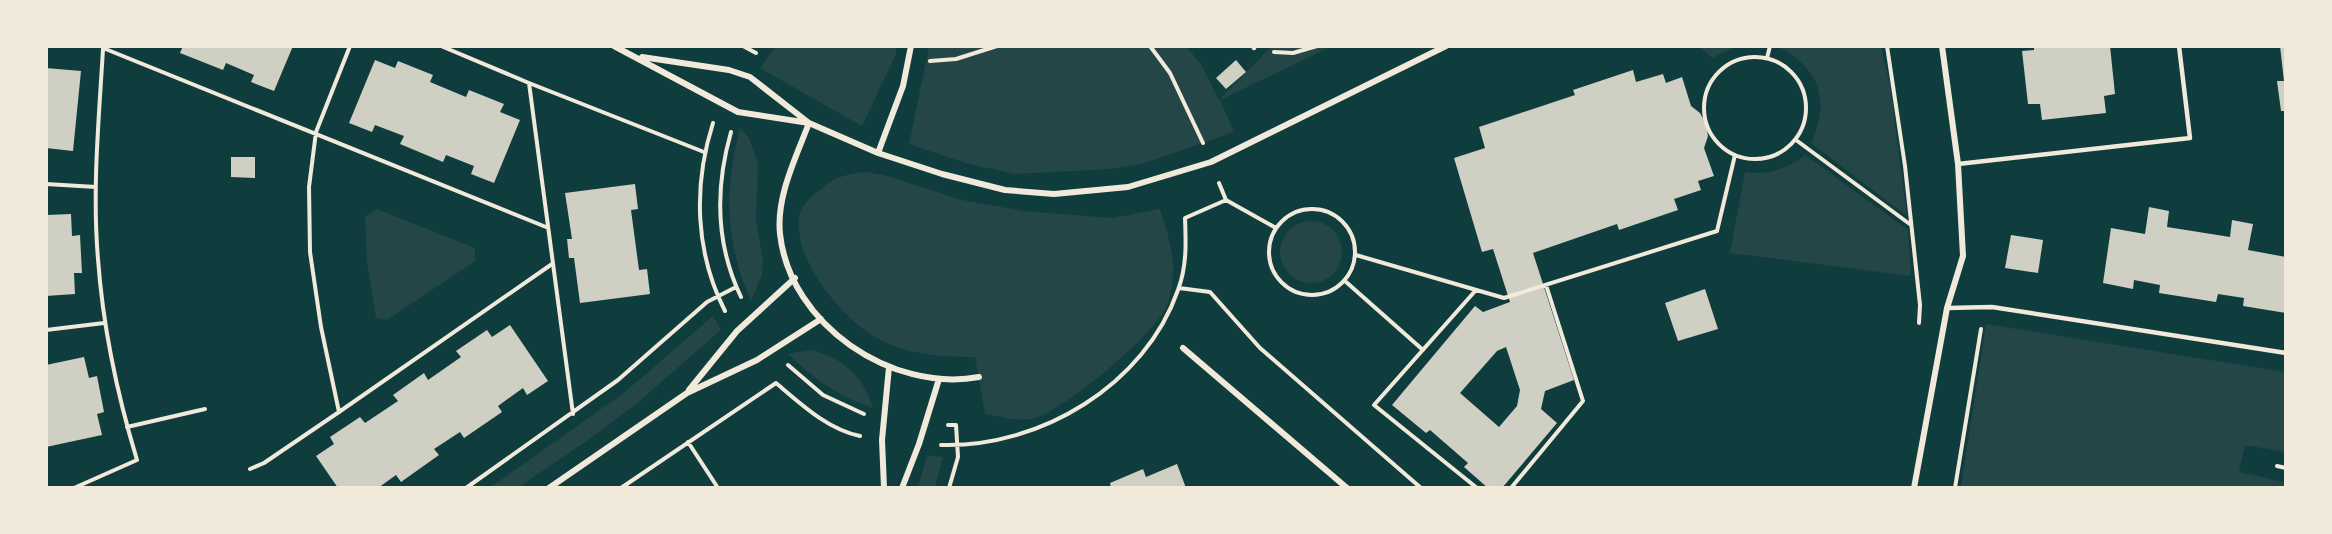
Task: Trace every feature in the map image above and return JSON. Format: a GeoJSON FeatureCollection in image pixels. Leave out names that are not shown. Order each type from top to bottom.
{"type":"FeatureCollection","features":[{"type":"Feature","properties":{"kind":"street"},"geometry":{"type":"LineString","coordinates":[[614,46],[636,56],[719,104],[738,112],[809,123]]}},
{"type":"Feature","properties":{"kind":"street"},"geometry":{"type":"LineString","coordinates":[[878,153],[903,86],[911,46]]}},
{"type":"Feature","properties":{"kind":"street"},"geometry":{"type":"LineString","coordinates":[[636,56],[729,70],[750,77],[809,123],[878,153],[942,174],[1005,190],[1054,194],[1128,187],[1180,173],[1245,147],[1446,46]]}},
{"type":"Feature","properties":{"kind":"street"},"geometry":{"type":"LineString","coordinates":[[1914,488],[1947,308],[1963,256],[1958,164],[1942,46]]}},
{"type":"Feature","properties":{"kind":"street"},"geometry":{"type":"LineString","coordinates":[[809,123],[780,207],[780,234],[795,278],[821,319],[844,342],[889,367],[939,379],[963,380],[979,377]]}},
{"type":"Feature","properties":{"kind":"street"},"geometry":{"type":"LineString","coordinates":[[687,393],[737,331],[795,278]]}},
{"type":"Feature","properties":{"kind":"street"},"geometry":{"type":"LineString","coordinates":[[549,488],[687,393],[757,360],[821,319]]}},
{"type":"Feature","properties":{"kind":"street"},"geometry":{"type":"LineString","coordinates":[[1183,348],[1347,488]]}},
{"type":"Feature","properties":{"kind":"street"},"geometry":{"type":"LineString","coordinates":[[884,488],[882,440],[889,367]]}},
{"type":"Feature","properties":{"kind":"street"},"geometry":{"type":"LineString","coordinates":[[902,488],[919,444],[939,379]]}},
{"type":"Feature","properties":{"kind":"lane"},"geometry":{"type":"LineString","coordinates":[[1958,164],[2190,138],[2179,46]]}},
{"type":"Feature","properties":{"kind":"lane"},"geometry":{"type":"LineString","coordinates":[[1947,308],[1992,307],[2286,353]]}},
{"type":"Feature","properties":{"kind":"path"},"geometry":{"type":"LineString","coordinates":[[339,412],[321,327],[310,252],[309,187],[316,132],[350,46]]}},
{"type":"Feature","properties":{"kind":"path"},"geometry":{"type":"LineString","coordinates":[[441,46],[704,152]]}},
{"type":"Feature","properties":{"kind":"path"},"geometry":{"type":"LineString","coordinates":[[729,70],[741,46],[754,49],[760,55]]}},
{"type":"Feature","properties":{"kind":"path"},"geometry":{"type":"LineString","coordinates":[[908,60],[944,61],[997,46]]}},
{"type":"Feature","properties":{"kind":"path"},"geometry":{"type":"LineString","coordinates":[[1150,46],[1170,73],[1192,119]]}},
{"type":"Feature","properties":{"kind":"path"},"geometry":{"type":"LineString","coordinates":[[1268,49],[1293,54],[1317,46]]}},
{"type":"Feature","properties":{"kind":"path"},"geometry":{"type":"LineString","coordinates":[[1767,58],[1770,46]]}},
{"type":"Feature","properties":{"kind":"path"},"geometry":{"type":"LineString","coordinates":[[1887,46],[1918,284]]}},
{"type":"Feature","properties":{"kind":"path"},"geometry":{"type":"LineString","coordinates":[[74,488],[137,460],[117,396],[104,322],[98,257],[96,187],[102,48],[316,132],[547,227]]}},
{"type":"Feature","properties":{"kind":"path"},"geometry":{"type":"LineString","coordinates":[[1749,57],[1767,58],[1781,63],[1795,75],[1803,90],[1807,107],[1804,124],[1796,140],[1783,152],[1767,158],[1751,159],[1735,155],[1721,146],[1710,134],[1705,118],[1704,102],[1709,86],[1718,73],[1731,63],[1749,57]]}},
{"type":"Feature","properties":{"kind":"path"},"geometry":{"type":"LineString","coordinates":[[529,83],[573,414]]}},
{"type":"Feature","properties":{"kind":"path"},"geometry":{"type":"LineString","coordinates":[[719,104],[704,152],[699,186],[700,222],[707,265],[717,297],[737,331]]}},
{"type":"Feature","properties":{"kind":"path"},"geometry":{"type":"LineString","coordinates":[[1796,140],[1911,225]]}},
{"type":"Feature","properties":{"kind":"path"},"geometry":{"type":"LineString","coordinates":[[1356,255],[1504,298],[1717,231],[1735,155]]}},
{"type":"Feature","properties":{"kind":"path"},"geometry":{"type":"LineString","coordinates":[[46,184],[96,187]]}},
{"type":"Feature","properties":{"kind":"path"},"geometry":{"type":"LineString","coordinates":[[919,444],[957,445],[1017,435],[1066,416],[1108,388],[1143,352],[1167,318],[1179,288],[1186,259],[1185,218],[1226,200],[1276,228]]}},
{"type":"Feature","properties":{"kind":"path"},"geometry":{"type":"LineString","coordinates":[[1312,208],[1339,217],[1349,228],[1355,241],[1356,255],[1353,269],[1345,281],[1333,290],[1320,295],[1305,296],[1292,291],[1280,282],[1272,270],[1268,256],[1270,241],[1276,228],[1286,217],[1312,208]]}},
{"type":"Feature","properties":{"kind":"path"},"geometry":{"type":"LineString","coordinates":[[250,469],[264,463],[552,264]]}},
{"type":"Feature","properties":{"kind":"path"},"geometry":{"type":"LineString","coordinates":[[1345,281],[1423,350]]}},
{"type":"Feature","properties":{"kind":"path"},"geometry":{"type":"LineString","coordinates":[[1511,488],[1584,401],[1546,285]]}},
{"type":"Feature","properties":{"kind":"path"},"geometry":{"type":"LineString","coordinates":[[466,488],[573,414],[618,380],[717,297],[736,287]]}},
{"type":"Feature","properties":{"kind":"path"},"geometry":{"type":"LineString","coordinates":[[1179,288],[1210,292],[1260,348],[1421,488]]}},
{"type":"Feature","properties":{"kind":"path"},"geometry":{"type":"LineString","coordinates":[[1476,290],[1374,405],[1477,488]]}},
{"type":"Feature","properties":{"kind":"path"},"geometry":{"type":"LineString","coordinates":[[1954,488],[1982,325],[1992,307]]}},
{"type":"Feature","properties":{"kind":"path"},"geometry":{"type":"LineString","coordinates":[[46,330],[104,322]]}},
{"type":"Feature","properties":{"kind":"path"},"geometry":{"type":"LineString","coordinates":[[757,360],[776,383],[813,414],[846,433],[882,440]]}},
{"type":"Feature","properties":{"kind":"path"},"geometry":{"type":"LineString","coordinates":[[621,488],[776,383]]}},
{"type":"Feature","properties":{"kind":"path"},"geometry":{"type":"LineString","coordinates":[[127,427],[205,409]]}},
{"type":"Feature","properties":{"kind":"path"},"geometry":{"type":"LineString","coordinates":[[688,442],[718,488]]}},
{"type":"Feature","properties":{"kind":"path"},"geometry":{"type":"LineString","coordinates":[[949,488],[958,457]]}},
{"type":"Feature","properties":{"kind":"path"},"geometry":{"type":"LineString","coordinates":[[2277,466],[2286,468]]}},
{"type":"Feature","properties":{"kind":"shaded area"},"geometry":{"type":"Polygon","coordinates":[[[775,47],[896,47],[896,54],[862,126],[760,68],[775,47]]]}},
{"type":"Feature","properties":{"kind":"shaded area"},"geometry":{"type":"Polygon","coordinates":[[[929,47],[1187,47],[1202,66],[1219,100],[1271,47],[1330,47],[1220,100],[1234,132],[1145,163],[1109,169],[1015,174],[969,164],[909,144],[929,47]]]}},
{"type":"Feature","properties":{"kind":"shaded area"},"geometry":{"type":"Polygon","coordinates":[[[1700,47],[1735,47],[1712,58],[1700,47]]]}},
{"type":"Feature","properties":{"kind":"shaded area"},"geometry":{"type":"Polygon","coordinates":[[[1779,47],[1881,47],[1890,85],[1907,216],[1811,143],[1820,113],[1818,88],[1813,76],[1804,66],[1779,47]]]}},
{"type":"Feature","properties":{"kind":"shaded area"},"geometry":{"type":"Polygon","coordinates":[[[740,128],[749,138],[758,164],[756,219],[763,261],[762,275],[751,301],[736,258],[730,216],[731,172],[740,128]]]}},
{"type":"Feature","properties":{"kind":"shaded area"},"geometry":{"type":"Polygon","coordinates":[[[1805,155],[1908,230],[1911,276],[1730,253],[1745,172],[1769,172],[1791,164],[1805,155]]]}},
{"type":"Feature","properties":{"kind":"shaded area"},"geometry":{"type":"Polygon","coordinates":[[[867,172],[887,176],[962,200],[1023,211],[1112,218],[1160,209],[1170,244],[1173,265],[1168,303],[1148,331],[1130,349],[1067,401],[1035,418],[1010,419],[985,414],[975,357],[930,355],[902,349],[875,337],[839,307],[809,263],[799,232],[799,217],[804,205],[818,191],[837,179],[867,172]]]}},
{"type":"Feature","properties":{"kind":"shaded area"},"geometry":{"type":"Polygon","coordinates":[[[377,209],[475,248],[475,261],[387,320],[376,318],[367,261],[365,217],[377,209]]]}},
{"type":"Feature","properties":{"kind":"shaded area"},"geometry":{"type":"Polygon","coordinates":[[[1311,221],[1323,223],[1333,230],[1340,240],[1342,252],[1340,264],[1333,274],[1323,281],[1311,283],[1299,281],[1289,274],[1282,264],[1280,252],[1282,240],[1289,230],[1299,223],[1311,221]]]}},
{"type":"Feature","properties":{"kind":"shaded area"},"geometry":{"type":"Polygon","coordinates":[[[713,316],[721,330],[635,405],[519,487],[491,487],[625,392],[713,316]]]}},
{"type":"Feature","properties":{"kind":"shaded area"},"geometry":{"type":"Polygon","coordinates":[[[1986,324],[2285,372],[2285,452],[2245,445],[2239,472],[2284,482],[2285,479],[2285,487],[1961,487],[1986,324]]]}},
{"type":"Feature","properties":{"kind":"shaded area"},"geometry":{"type":"Polygon","coordinates":[[[811,350],[833,358],[851,370],[864,387],[873,408],[828,386],[788,354],[811,350]]]}},
{"type":"Feature","properties":{"kind":"shaded area"},"geometry":{"type":"Polygon","coordinates":[[[927,455],[943,457],[935,487],[918,487],[927,455]]]}},
{"type":"Feature","properties":{"kind":"building"},"geometry":{"type":"Polygon","coordinates":[[[183,46],[293,46],[274,91],[251,82],[254,75],[226,63],[223,70],[180,53],[183,46]]]}},
{"type":"Feature","properties":{"kind":"building"},"geometry":{"type":"Polygon","coordinates":[[[2034,46],[2110,46],[2115,94],[2104,96],[2106,113],[2042,120],[2040,104],[2028,104],[2022,51],[2034,50],[2034,46]]]}},
{"type":"Feature","properties":{"kind":"building"},"geometry":{"type":"Polygon","coordinates":[[[2280,46],[2286,46],[2286,111],[2281,111],[2277,81],[2284,81],[2280,46]]]}},
{"type":"Feature","properties":{"kind":"building"},"geometry":{"type":"Polygon","coordinates":[[[375,60],[395,68],[398,61],[433,75],[430,82],[466,97],[469,90],[504,104],[500,112],[520,120],[494,183],[471,174],[474,166],[446,155],[443,162],[400,144],[404,136],[375,125],[372,132],[349,123],[375,60]]]}},
{"type":"Feature","properties":{"kind":"building"},"geometry":{"type":"Polygon","coordinates":[[[1236,60],[1246,72],[1226,89],[1216,78],[1236,60]]]}},
{"type":"Feature","properties":{"kind":"building"},"geometry":{"type":"Polygon","coordinates":[[[46,68],[81,71],[73,151],[46,148],[46,68]]]}},
{"type":"Feature","properties":{"kind":"building"},"geometry":{"type":"Polygon","coordinates":[[[1633,70],[1636,82],[1663,74],[1666,83],[1682,77],[1691,106],[1700,113],[1706,124],[1708,136],[1704,148],[1714,176],[1698,181],[1701,190],[1674,199],[1678,210],[1619,230],[1617,224],[1533,253],[1574,380],[1545,391],[1541,409],[1557,423],[1502,488],[1488,488],[1464,467],[1468,463],[1430,430],[1426,433],[1392,405],[1475,306],[1483,312],[1510,302],[1493,249],[1482,252],[1454,158],[1485,148],[1479,127],[1575,95],[1573,90],[1633,70]],[[1506,347],[1497,351],[1460,393],[1499,427],[1517,406],[1520,390],[1506,347]]]}},
{"type":"Feature","properties":{"kind":"building"},"geometry":{"type":"Polygon","coordinates":[[[231,157],[255,157],[255,178],[231,177],[231,157]]]}},
{"type":"Feature","properties":{"kind":"building"},"geometry":{"type":"Polygon","coordinates":[[[635,184],[638,209],[631,210],[639,270],[647,269],[650,294],[580,303],[574,258],[569,258],[567,239],[572,239],[565,193],[635,184]]]}},
{"type":"Feature","properties":{"kind":"building"},"geometry":{"type":"Polygon","coordinates":[[[2149,207],[2169,211],[2167,227],[2230,237],[2232,220],[2253,224],[2248,250],[2286,257],[2286,313],[2243,306],[2244,298],[2218,294],[2216,302],[2159,293],[2160,285],[2134,280],[2133,289],[2103,283],[2111,228],[2145,234],[2149,207]]]}},
{"type":"Feature","properties":{"kind":"building"},"geometry":{"type":"Polygon","coordinates":[[[71,214],[72,236],[80,235],[82,273],[74,273],[75,294],[46,296],[46,215],[71,214]]]}},
{"type":"Feature","properties":{"kind":"building"},"geometry":{"type":"Polygon","coordinates":[[[2011,235],[2043,240],[2038,273],[2005,268],[2011,235]]]}},
{"type":"Feature","properties":{"kind":"building"},"geometry":{"type":"Polygon","coordinates":[[[1705,289],[1718,329],[1678,341],[1665,303],[1705,289]]]}},
{"type":"Feature","properties":{"kind":"building"},"geometry":{"type":"Polygon","coordinates":[[[510,325],[548,381],[527,395],[523,388],[498,406],[502,412],[464,438],[460,432],[434,449],[439,455],[401,482],[396,475],[378,488],[338,488],[316,456],[334,444],[330,437],[360,417],[365,423],[398,401],[393,395],[424,373],[428,380],[461,357],[456,351],[487,330],[492,337],[510,325]]]}},
{"type":"Feature","properties":{"kind":"building"},"geometry":{"type":"Polygon","coordinates":[[[84,357],[89,378],[97,376],[104,412],[97,414],[102,435],[46,447],[46,365],[84,357]]]}},
{"type":"Feature","properties":{"kind":"building"},"geometry":{"type":"Polygon","coordinates":[[[1177,464],[1186,488],[1111,488],[1110,483],[1143,469],[1146,477],[1177,464]]]}}]}
